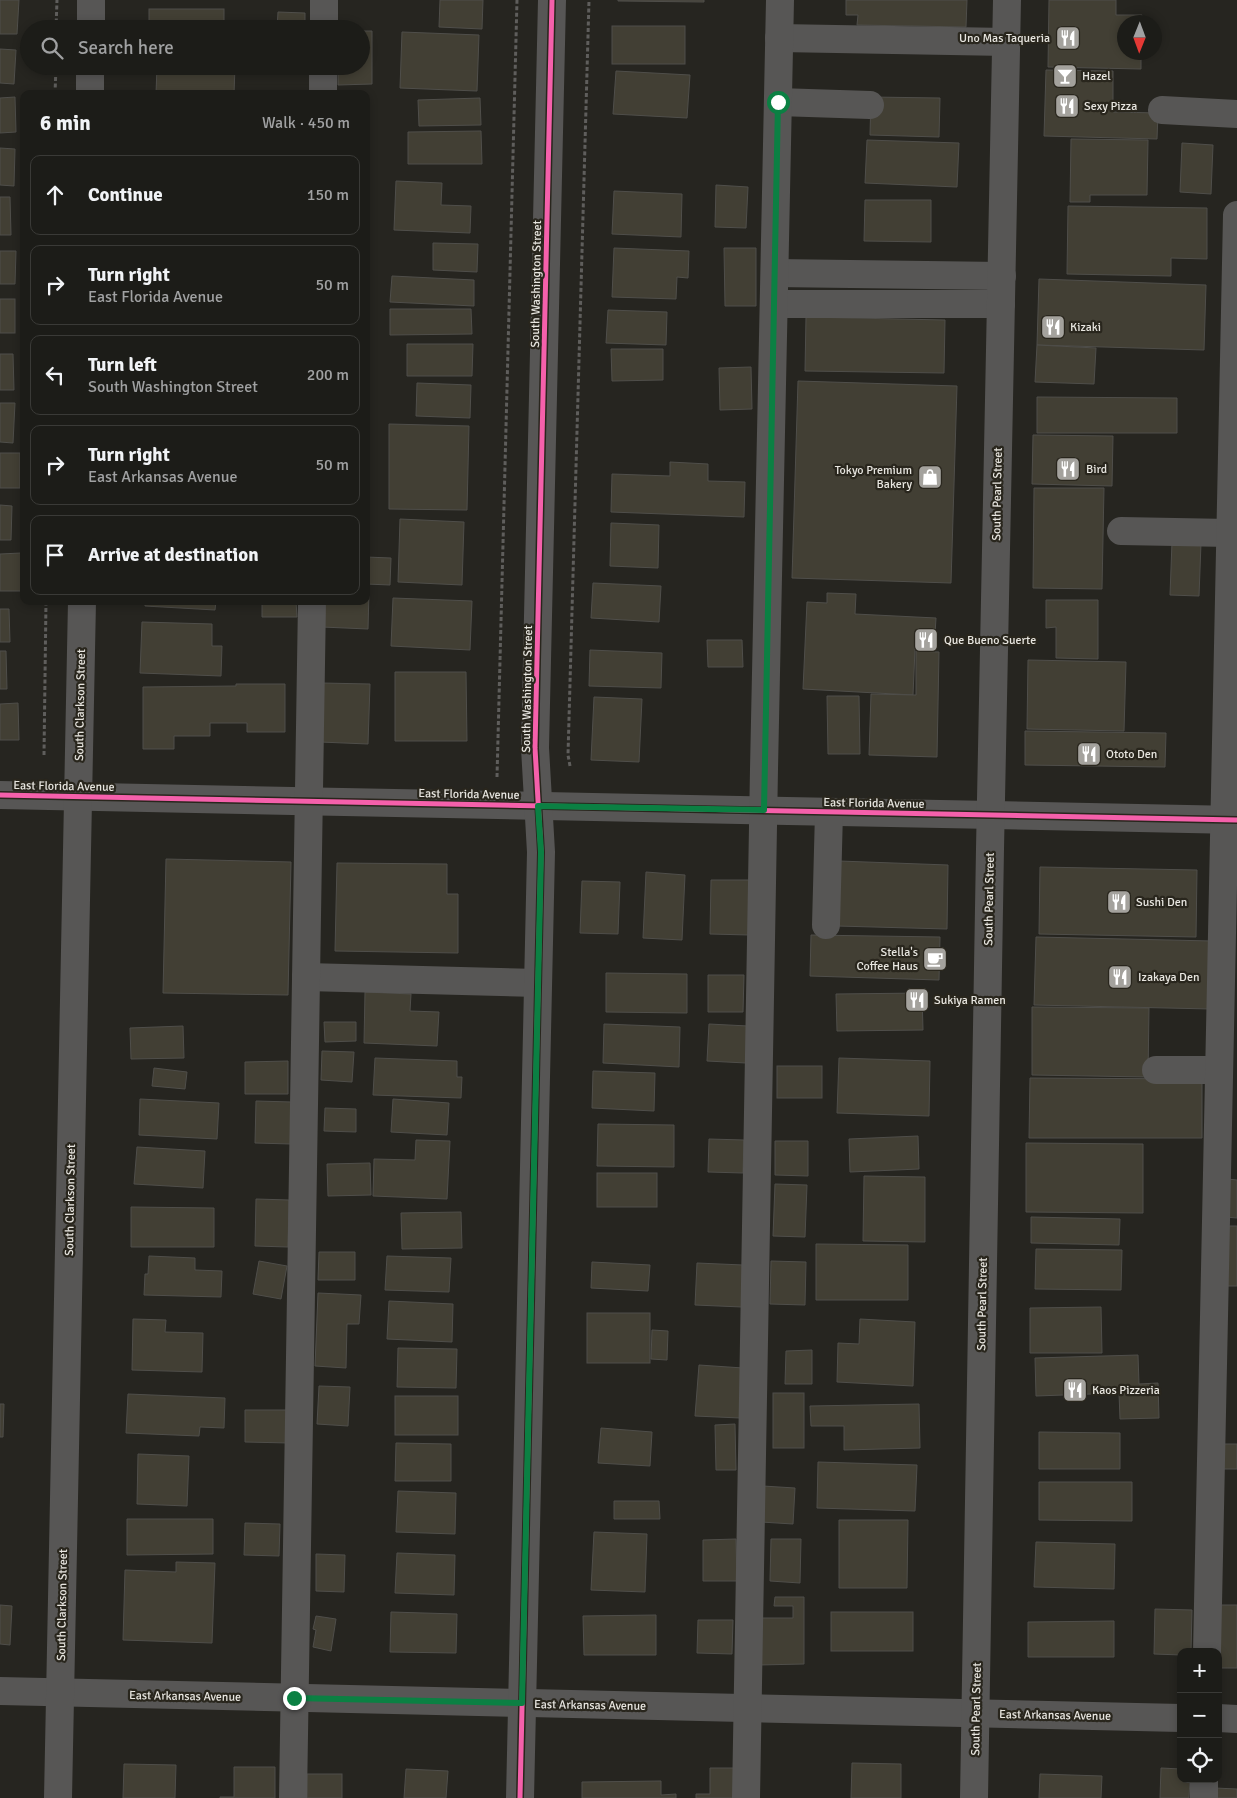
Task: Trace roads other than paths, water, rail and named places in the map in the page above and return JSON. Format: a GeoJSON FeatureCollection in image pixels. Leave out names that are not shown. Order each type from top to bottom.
{"type":"FeatureCollection","features":[{"type":"Feature","properties":{"kind":"street"},"geometry":{"type":"LineString","coordinates":[[91,0],[91,20]]}},
{"type":"Feature","properties":{"kind":"street"},"geometry":{"type":"LineString","coordinates":[[324,0],[324,20]]}},
{"type":"Feature","properties":{"kind":"street","name":"South Washington Street"},"geometry":{"type":"LineString","coordinates":[[520,1798],[541,852],[535,748],[552,0]]}},
{"type":"Feature","properties":{"kind":"street"},"geometry":{"type":"LineString","coordinates":[[746,1798],[780,0]]}},
{"type":"Feature","properties":{"kind":"street","name":"South Pearl Street"},"geometry":{"type":"LineString","coordinates":[[974,1798],[990,815],[1008,0]]}},
{"type":"Feature","properties":{"kind":"street"},"geometry":{"type":"LineString","coordinates":[[780,38],[1007,42]]}},
{"type":"Feature","properties":{"kind":"street"},"geometry":{"type":"LineString","coordinates":[[90,75],[90,90]]}},
{"type":"Feature","properties":{"kind":"street"},"geometry":{"type":"LineString","coordinates":[[322,90],[323,75]]}},
{"type":"Feature","properties":{"kind":"street"},"geometry":{"type":"LineString","coordinates":[[778,102],[870,105]]}},
{"type":"Feature","properties":{"kind":"street"},"geometry":{"type":"LineString","coordinates":[[1162,110],[1237,114]]}},
{"type":"Feature","properties":{"kind":"street"},"geometry":{"type":"LineString","coordinates":[[1207,1648],[1219,1070],[1231,820],[1230,533],[1237,215]]}},
{"type":"Feature","properties":{"kind":"street"},"geometry":{"type":"LineString","coordinates":[[775,273],[1002,276]]}},
{"type":"Feature","properties":{"kind":"street"},"geometry":{"type":"LineString","coordinates":[[774,304],[1001,304]]}},
{"type":"Feature","properties":{"kind":"street"},"geometry":{"type":"LineString","coordinates":[[1121,531],[1230,533]]}},
{"type":"Feature","properties":{"kind":"street","name":"South Clarkson Street"},"geometry":{"type":"LineString","coordinates":[[58,1798],[82,605]]}},
{"type":"Feature","properties":{"kind":"street"},"geometry":{"type":"LineString","coordinates":[[293,1798],[312,605]]}},
{"type":"Feature","properties":{"kind":"street","name":"East Florida Avenue"},"geometry":{"type":"LineString","coordinates":[[0,795],[1231,820]]}},
{"type":"Feature","properties":{"kind":"street"},"geometry":{"type":"LineString","coordinates":[[826,925],[829,812]]}},
{"type":"Feature","properties":{"kind":"street"},"geometry":{"type":"LineString","coordinates":[[306,977],[538,983]]}},
{"type":"Feature","properties":{"kind":"street"},"geometry":{"type":"LineString","coordinates":[[1156,1070],[1219,1070]]}},
{"type":"Feature","properties":{"kind":"street","name":"East Arkansas Avenue"},"geometry":{"type":"LineString","coordinates":[[0,1692],[1177,1718]]}},
{"type":"Feature","properties":{"kind":"street"},"geometry":{"type":"LineString","coordinates":[[1222,1718],[1237,1719]]}},
{"type":"Feature","properties":{"kind":"street"},"geometry":{"type":"LineString","coordinates":[[1204,1783],[1204,1798]]}},
{"type":"Feature","properties":{"kind":"place","name":"Uno Mas Taqueria"},"geometry":{"type":"Point","coordinates":[1068,38]}},
{"type":"Feature","properties":{"kind":"place","name":"Hazel"},"geometry":{"type":"Point","coordinates":[1065,76]}},
{"type":"Feature","properties":{"kind":"place","name":"Sexy Pizza"},"geometry":{"type":"Point","coordinates":[1067,106]}},
{"type":"Feature","properties":{"kind":"place","name":"Kizaki"},"geometry":{"type":"Point","coordinates":[1053,327]}},
{"type":"Feature","properties":{"kind":"place","name":"Bird"},"geometry":{"type":"Point","coordinates":[1068,469]}},
{"type":"Feature","properties":{"kind":"place","name":"Tokyo Premium Bakery"},"geometry":{"type":"Point","coordinates":[930,477]}},
{"type":"Feature","properties":{"kind":"place","name":"Que Bueno Suerte"},"geometry":{"type":"Point","coordinates":[926,640]}},
{"type":"Feature","properties":{"kind":"place","name":"Ototo Den"},"geometry":{"type":"Point","coordinates":[1089,754]}},
{"type":"Feature","properties":{"kind":"place","name":"Sushi Den"},"geometry":{"type":"Point","coordinates":[1119,902]}},
{"type":"Feature","properties":{"kind":"place","name":"Stella's Coffee Haus"},"geometry":{"type":"Point","coordinates":[935,959]}},
{"type":"Feature","properties":{"kind":"place","name":"Izakaya Den"},"geometry":{"type":"Point","coordinates":[1120,977]}},
{"type":"Feature","properties":{"kind":"place","name":"Sukiya Ramen"},"geometry":{"type":"Point","coordinates":[917,1000]}},
{"type":"Feature","properties":{"kind":"place","name":"Kaos Pizzeria"},"geometry":{"type":"Point","coordinates":[1075,1390]}}]}
